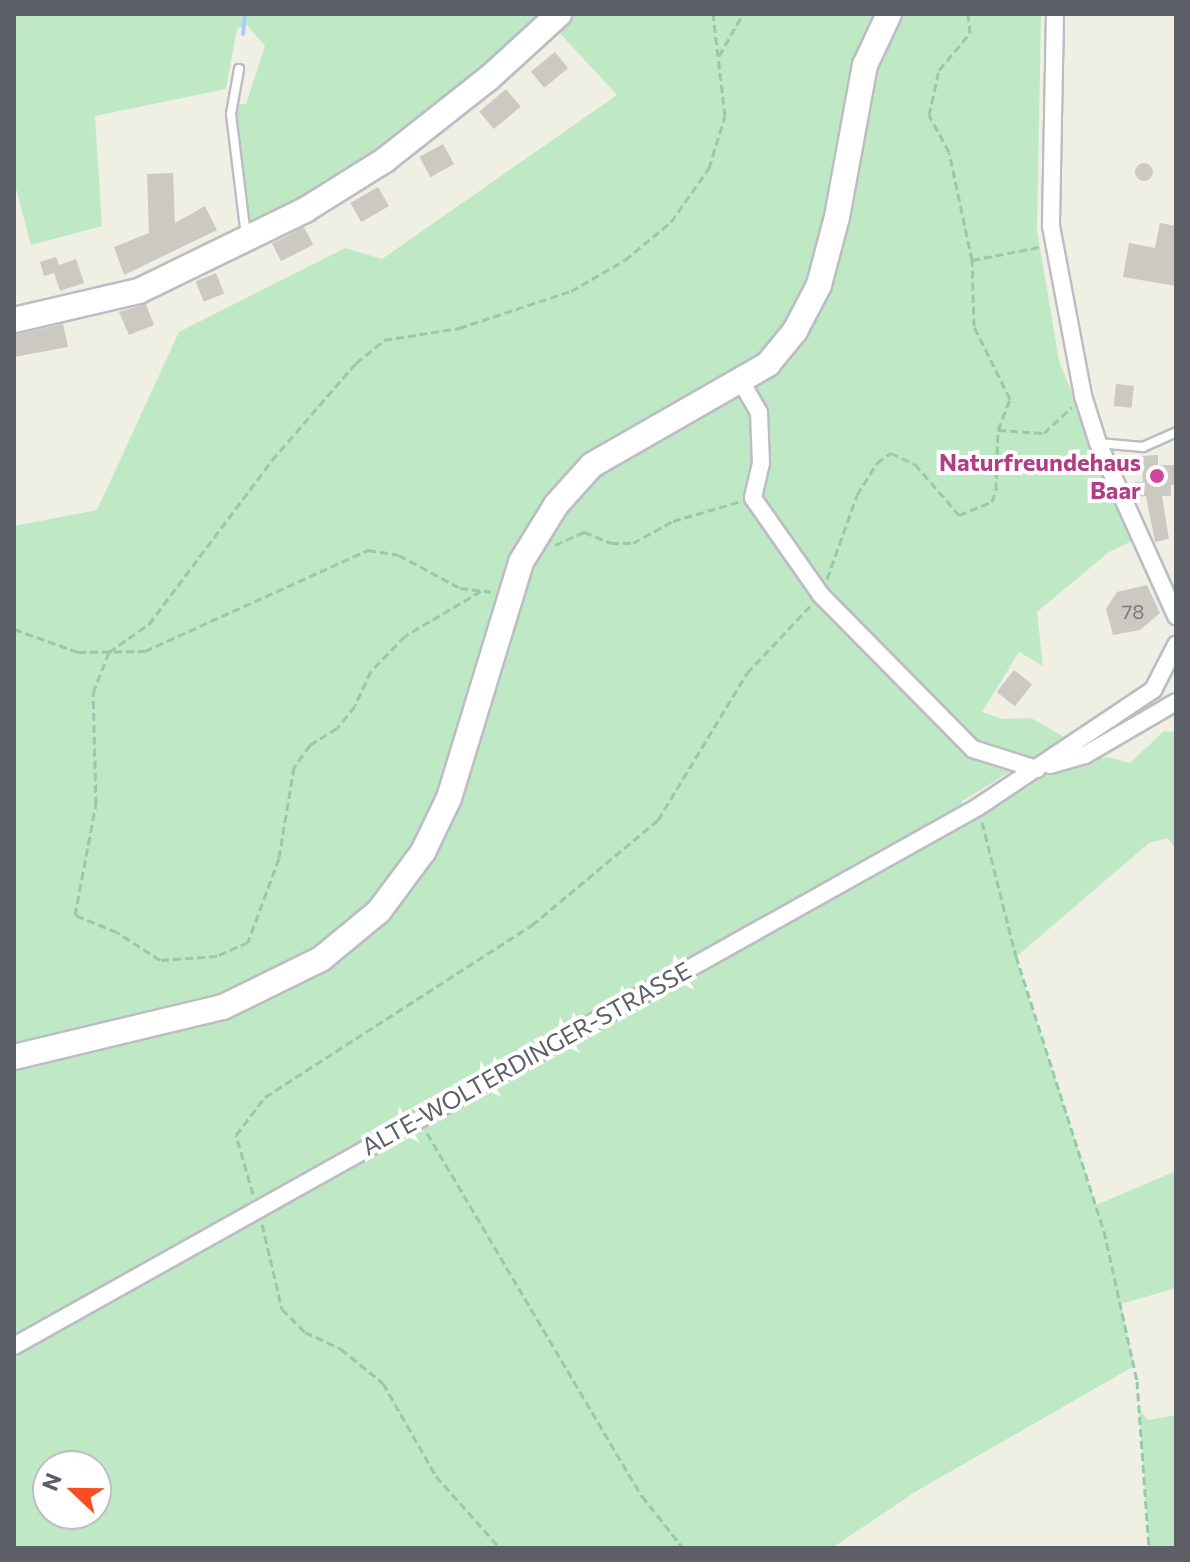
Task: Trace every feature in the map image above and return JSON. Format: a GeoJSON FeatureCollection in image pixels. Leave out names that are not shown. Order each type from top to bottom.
{"type":"FeatureCollection","features":[{"type":"Feature","properties":{"kind":"main road"},"geometry":{"type":"LineString","coordinates":[[14,320],[139,291],[247,241],[385,160],[489,78],[559,14]]}},
{"type":"Feature","properties":{"kind":"main road"},"geometry":{"type":"LineString","coordinates":[[14,1057],[223,1007],[321,959],[379,911],[423,852],[449,798],[521,562],[556,505],[592,465],[742,383],[768,364],[795,331],[819,285],[837,217],[865,65],[889,14]]}},
{"type":"Feature","properties":{"kind":"street"},"geometry":{"type":"LineString","coordinates":[[1055,14],[1054,244],[1083,396],[1098,443],[1176,616]]}},
{"type":"Feature","properties":{"kind":"street"},"geometry":{"type":"LineString","coordinates":[[742,383],[759,412],[761,463],[753,498],[821,595],[973,749],[1037,769]]}},
{"type":"Feature","properties":{"kind":"street","name":"ALTE-WOLTERDINGER-STRASSE"},"geometry":{"type":"LineString","coordinates":[[14,1346],[417,1116],[978,807],[1153,690],[1176,645]]}},
{"type":"Feature","properties":{"kind":"street","name":"ALTE-WOLTERDINGER-STRASSE"},"geometry":{"type":"LineString","coordinates":[[1037,769],[1085,755],[1176,702]]}},
{"type":"Feature","properties":{"kind":"lane"},"geometry":{"type":"LineString","coordinates":[[239,69],[231,114],[247,241]]}},
{"type":"Feature","properties":{"kind":"lane"},"geometry":{"type":"LineString","coordinates":[[1098,443],[1143,447],[1176,432]]}},
{"type":"Feature","properties":{"kind":"path"},"geometry":{"type":"LineString","coordinates":[[481,591],[405,636],[371,671],[355,706],[337,728],[310,745],[294,767],[279,858],[260,919],[248,942],[189,961],[160,960],[117,932],[75,915],[96,804],[93,693],[109,652],[149,624],[272,460],[356,363],[384,340],[459,328],[571,291],[625,260],[671,222],[709,168],[725,116],[713,14]]}},
{"type":"Feature","properties":{"kind":"path"},"geometry":{"type":"LineString","coordinates":[[719,56],[743,14]]}},
{"type":"Feature","properties":{"kind":"path"},"geometry":{"type":"LineString","coordinates":[[500,1548],[436,1476],[383,1383],[341,1349],[305,1332],[282,1309],[236,1135],[265,1097],[532,925],[658,820],[747,673],[821,595],[857,495],[877,463],[891,453],[915,464],[959,515],[992,502],[998,430],[1010,399],[974,326],[972,260],[949,152],[929,115],[939,70],[970,33],[968,14]]}},
{"type":"Feature","properties":{"kind":"path"},"geometry":{"type":"LineString","coordinates":[[972,260],[1054,244]]}},
{"type":"Feature","properties":{"kind":"path"},"geometry":{"type":"LineString","coordinates":[[998,430],[1044,433],[1083,396]]}},
{"type":"Feature","properties":{"kind":"path"},"geometry":{"type":"LineString","coordinates":[[521,562],[584,532],[611,543],[633,543],[673,521],[753,498]]}},
{"type":"Feature","properties":{"kind":"path"},"geometry":{"type":"LineString","coordinates":[[14,629],[78,652],[145,651],[368,550],[399,555],[431,576],[481,591],[510,594]]}},
{"type":"Feature","properties":{"kind":"path"},"geometry":{"type":"LineString","coordinates":[[978,807],[1016,956],[1104,1231],[1137,1381],[1149,1548]]}},
{"type":"Feature","properties":{"kind":"path"},"geometry":{"type":"LineString","coordinates":[[417,1116],[642,1496],[683,1548]]}},
{"type":"Feature","properties":{"kind":"green space"},"geometry":{"type":"Polygon","coordinates":[[[14,14],[1041,14],[1037,230],[1059,361],[1132,541],[1109,552],[1037,612],[1043,666],[1019,652],[982,712],[1003,719],[1031,718],[1066,738],[962,801],[958,817],[1037,769],[1108,757],[1130,763],[1164,731],[1176,732],[1176,849],[1167,838],[1149,843],[1016,957],[1096,1205],[1176,1171],[1176,1288],[1121,1304],[1134,1366],[915,1492],[832,1548],[14,1548],[14,526],[97,510],[179,332],[345,248],[382,259],[617,95],[543,15],[491,65],[374,155],[247,228],[231,104],[246,104],[265,46],[247,25],[237,29],[226,89],[95,116],[102,226],[31,245],[14,181],[14,14]]]}},
{"type":"Feature","properties":{"kind":"green space"},"geometry":{"type":"Polygon","coordinates":[[[1139,1410],[1148,1420],[1176,1415],[1176,1548],[1149,1548],[1139,1410]]]}},
{"type":"Feature","properties":{"kind":"building"},"geometry":{"type":"Polygon","coordinates":[[[555,52],[568,68],[544,88],[531,72],[555,52]]]}},
{"type":"Feature","properties":{"kind":"building"},"geometry":{"type":"Polygon","coordinates":[[[506,89],[521,107],[494,129],[479,111],[506,89]]]}},
{"type":"Feature","properties":{"kind":"building"},"geometry":{"type":"Polygon","coordinates":[[[443,144],[454,164],[431,177],[419,157],[443,144]]]}},
{"type":"Feature","properties":{"kind":"building"},"geometry":{"type":"Polygon","coordinates":[[[1144,163],[1153,172],[1144,181],[1135,172],[1144,163]]]}},
{"type":"Feature","properties":{"kind":"building"},"geometry":{"type":"Polygon","coordinates":[[[173,173],[175,223],[205,206],[217,230],[124,275],[114,247],[149,233],[147,174],[173,173]]]}},
{"type":"Feature","properties":{"kind":"building"},"geometry":{"type":"Polygon","coordinates":[[[378,187],[389,206],[361,222],[350,203],[378,187]]]}},
{"type":"Feature","properties":{"kind":"building"},"geometry":{"type":"Polygon","coordinates":[[[1160,223],[1176,226],[1176,286],[1123,277],[1129,243],[1155,248],[1160,223]]]}},
{"type":"Feature","properties":{"kind":"building"},"geometry":{"type":"Polygon","coordinates":[[[304,227],[313,245],[281,261],[272,243],[304,227]]]}},
{"type":"Feature","properties":{"kind":"building"},"geometry":{"type":"Polygon","coordinates":[[[56,257],[59,265],[76,259],[84,283],[60,291],[54,273],[44,276],[40,262],[56,257]]]}},
{"type":"Feature","properties":{"kind":"building"},"geometry":{"type":"Polygon","coordinates":[[[216,273],[224,293],[204,302],[196,281],[216,273]]]}},
{"type":"Feature","properties":{"kind":"building"},"geometry":{"type":"Polygon","coordinates":[[[146,304],[154,325],[129,335],[119,312],[146,304]]]}},
{"type":"Feature","properties":{"kind":"building"},"geometry":{"type":"Polygon","coordinates":[[[63,324],[68,347],[14,357],[14,335],[63,324]]]}},
{"type":"Feature","properties":{"kind":"building"},"geometry":{"type":"Polygon","coordinates":[[[1116,384],[1134,386],[1132,408],[1114,406],[1116,384]]]}},
{"type":"Feature","properties":{"kind":"building"},"geometry":{"type":"Polygon","coordinates":[[[1158,455],[1158,465],[1176,465],[1176,484],[1171,485],[1171,496],[1162,496],[1169,539],[1155,542],[1146,496],[1135,497],[1135,482],[1143,482],[1142,456],[1158,455]]]}},
{"type":"Feature","properties":{"kind":"building"},"geometry":{"type":"Polygon","coordinates":[[[1147,585],[1160,613],[1140,630],[1113,635],[1106,609],[1117,592],[1147,585]]]}},
{"type":"Feature","properties":{"kind":"building"},"geometry":{"type":"Polygon","coordinates":[[[1014,670],[1032,684],[1015,706],[997,692],[1014,670]]]}},
{"type":"Feature","properties":{"kind":"waterway"},"geometry":{"type":"LineString","coordinates":[[243,34],[245,14]]}},
{"type":"Feature","properties":{"kind":"place","name":"Naturfreundehaus Baar"},"geometry":{"type":"Point","coordinates":[1157,476]}}]}
